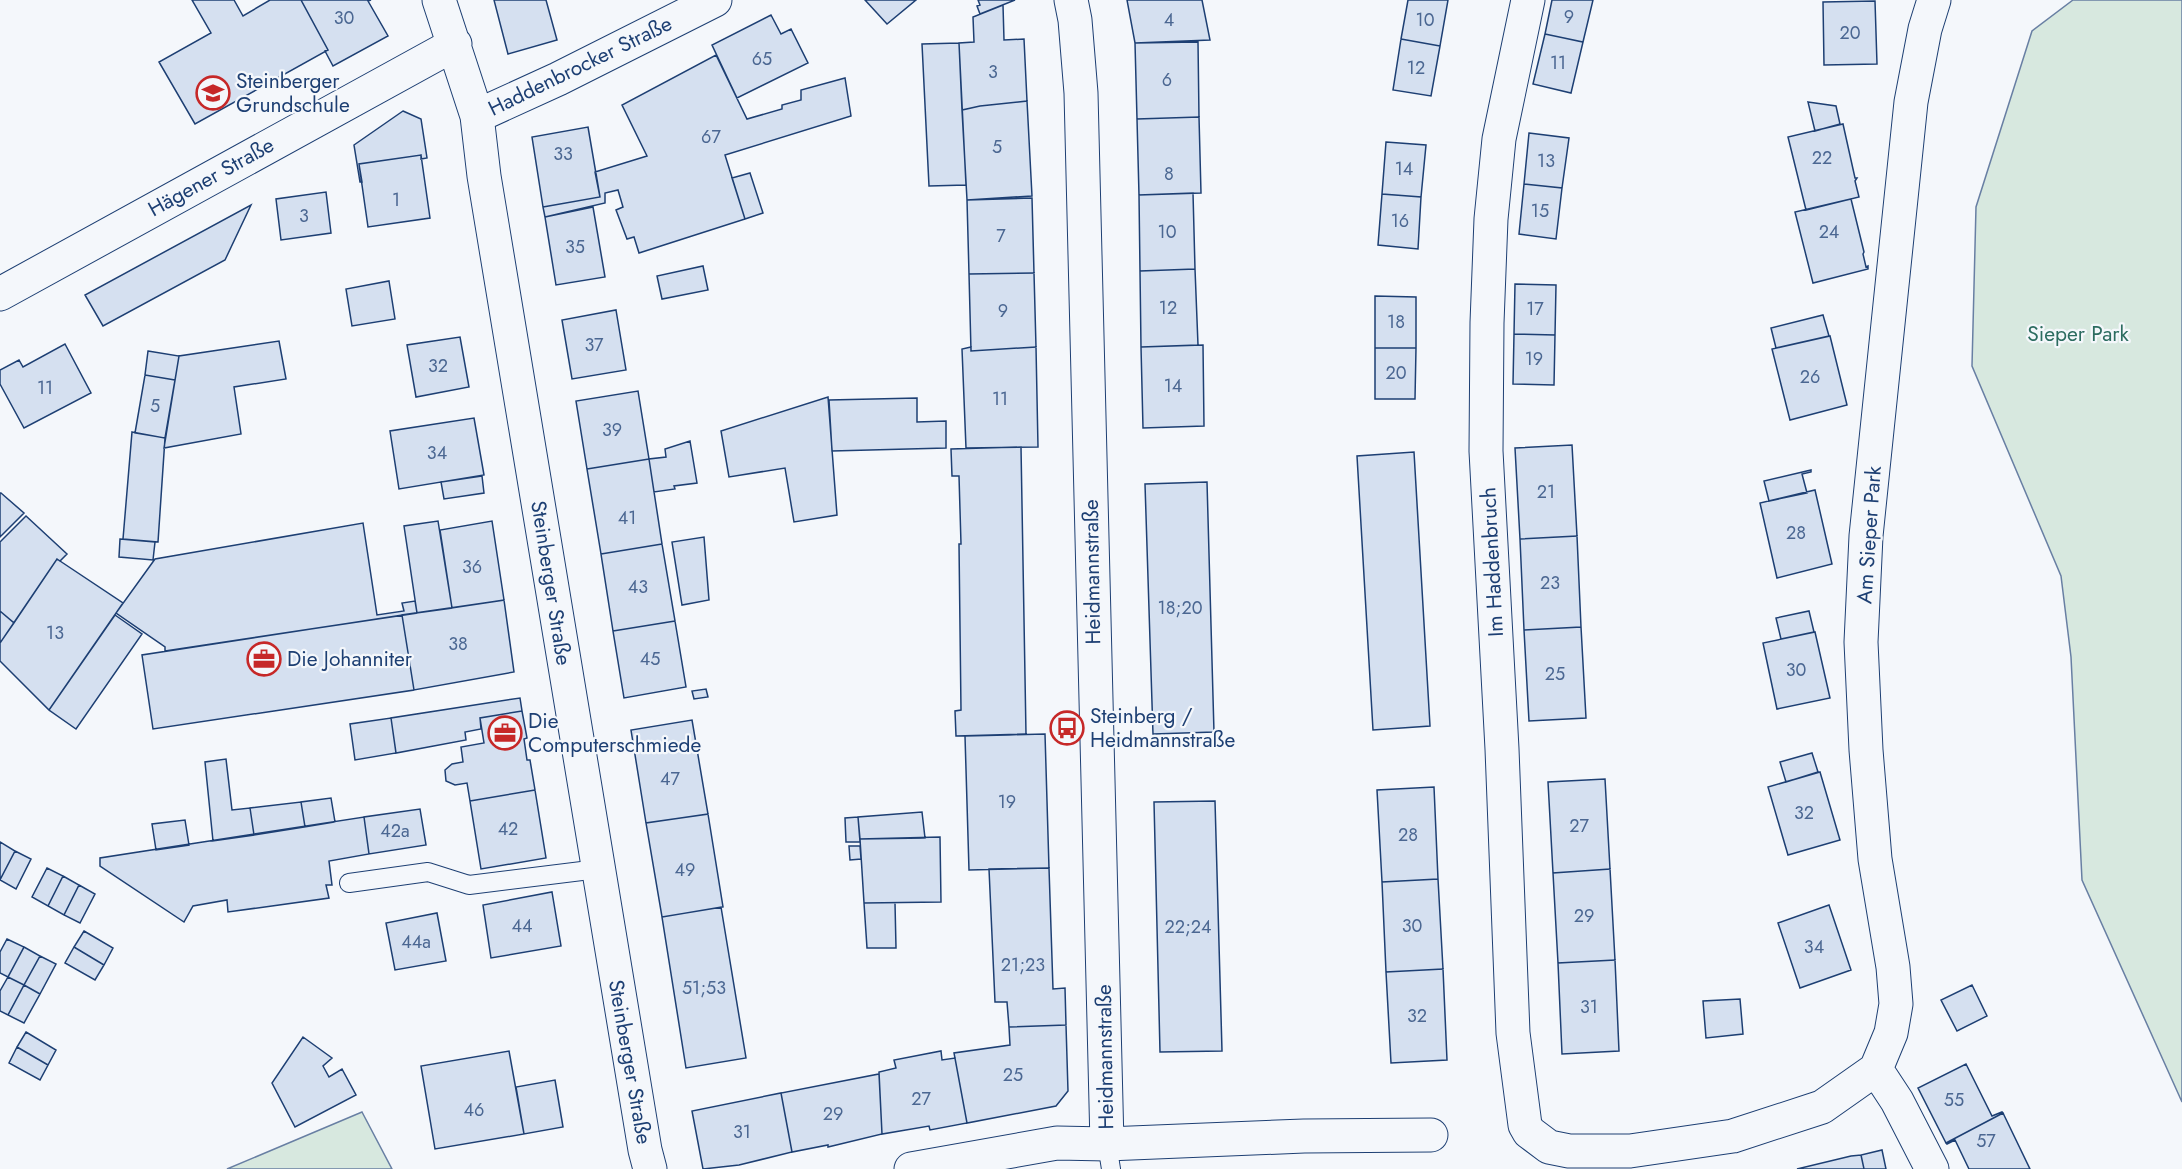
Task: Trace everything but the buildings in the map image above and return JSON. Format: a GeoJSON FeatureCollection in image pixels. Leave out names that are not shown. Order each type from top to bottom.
{"type":"FeatureCollection","features":[{"type":"Feature","properties":{"kind":"street","name":"Steinberger Straße"},"geometry":{"type":"LineString","coordinates":[[439,0],[477,116],[484,176],[650,1169]]}},
{"type":"Feature","properties":{"kind":"street","name":"Haddenbrocker Straße"},"geometry":{"type":"LineString","coordinates":[[477,116],[558,79],[715,0]]}},
{"type":"Feature","properties":{"kind":"street","name":"Heidmannstraße"},"geometry":{"type":"LineString","coordinates":[[1071,0],[1075,20],[1081,93],[1109,1156]]}},
{"type":"Feature","properties":{"kind":"street","name":"Im Haddenbruch"},"geometry":{"type":"LineString","coordinates":[[1528,0],[1499,139],[1491,219],[1486,452],[1502,749],[1513,1033],[1525,1125],[1529,1132],[1549,1147],[1569,1151],[1630,1151],[1733,1136],[1822,1107],[1876,1069]]}},
{"type":"Feature","properties":{"kind":"street","name":"Am Sieper Park"},"geometry":{"type":"LineString","coordinates":[[1876,1069],[1891,1033],[1896,1004],[1893,967],[1875,859],[1866,750],[1861,642],[1866,536],[1911,102],[1925,28],[1934,0]]}},
{"type":"Feature","properties":{"kind":"street","name":"Hägener Straße"},"geometry":{"type":"LineString","coordinates":[[0,294],[455,44]]}},
{"type":"Feature","properties":{"kind":"street"},"geometry":{"type":"LineString","coordinates":[[1876,1069],[1897,1101],[1932,1169]]}},
{"type":"Feature","properties":{"kind":"street","name":"Heidmannstraße"},"geometry":{"type":"LineString","coordinates":[[911,1169],[1057,1143],[1109,1156],[1304,1136],[1431,1135]]}},
{"type":"Feature","properties":{"kind":"lane"},"geometry":{"type":"LineString","coordinates":[[350,883],[428,872],[469,885],[598,868]]}},
{"type":"Feature","properties":{"kind":"green space","name":"Sieper Park"},"geometry":{"type":"Polygon","coordinates":[[[2073,0],[2182,0],[2182,1102],[2082,880],[2071,657],[2061,576],[1972,366],[1976,207],[2032,31],[2073,0]]]}},
{"type":"Feature","properties":{"kind":"green space"},"geometry":{"type":"Polygon","coordinates":[[[362,1112],[392,1169],[227,1169],[362,1112]]]}},
{"type":"Feature","properties":{"kind":"place","name":"Steinberger Grundschule"},"geometry":{"type":"Point","coordinates":[213,93]}},
{"type":"Feature","properties":{"kind":"place","name":"Die Johanniter"},"geometry":{"type":"Point","coordinates":[264,659]}},
{"type":"Feature","properties":{"kind":"place","name":"Steinberg / Heidmannstraße"},"geometry":{"type":"Point","coordinates":[1067,728]}},
{"type":"Feature","properties":{"kind":"place","name":"Die Computerschmiede"},"geometry":{"type":"Point","coordinates":[505,733]}}]}
